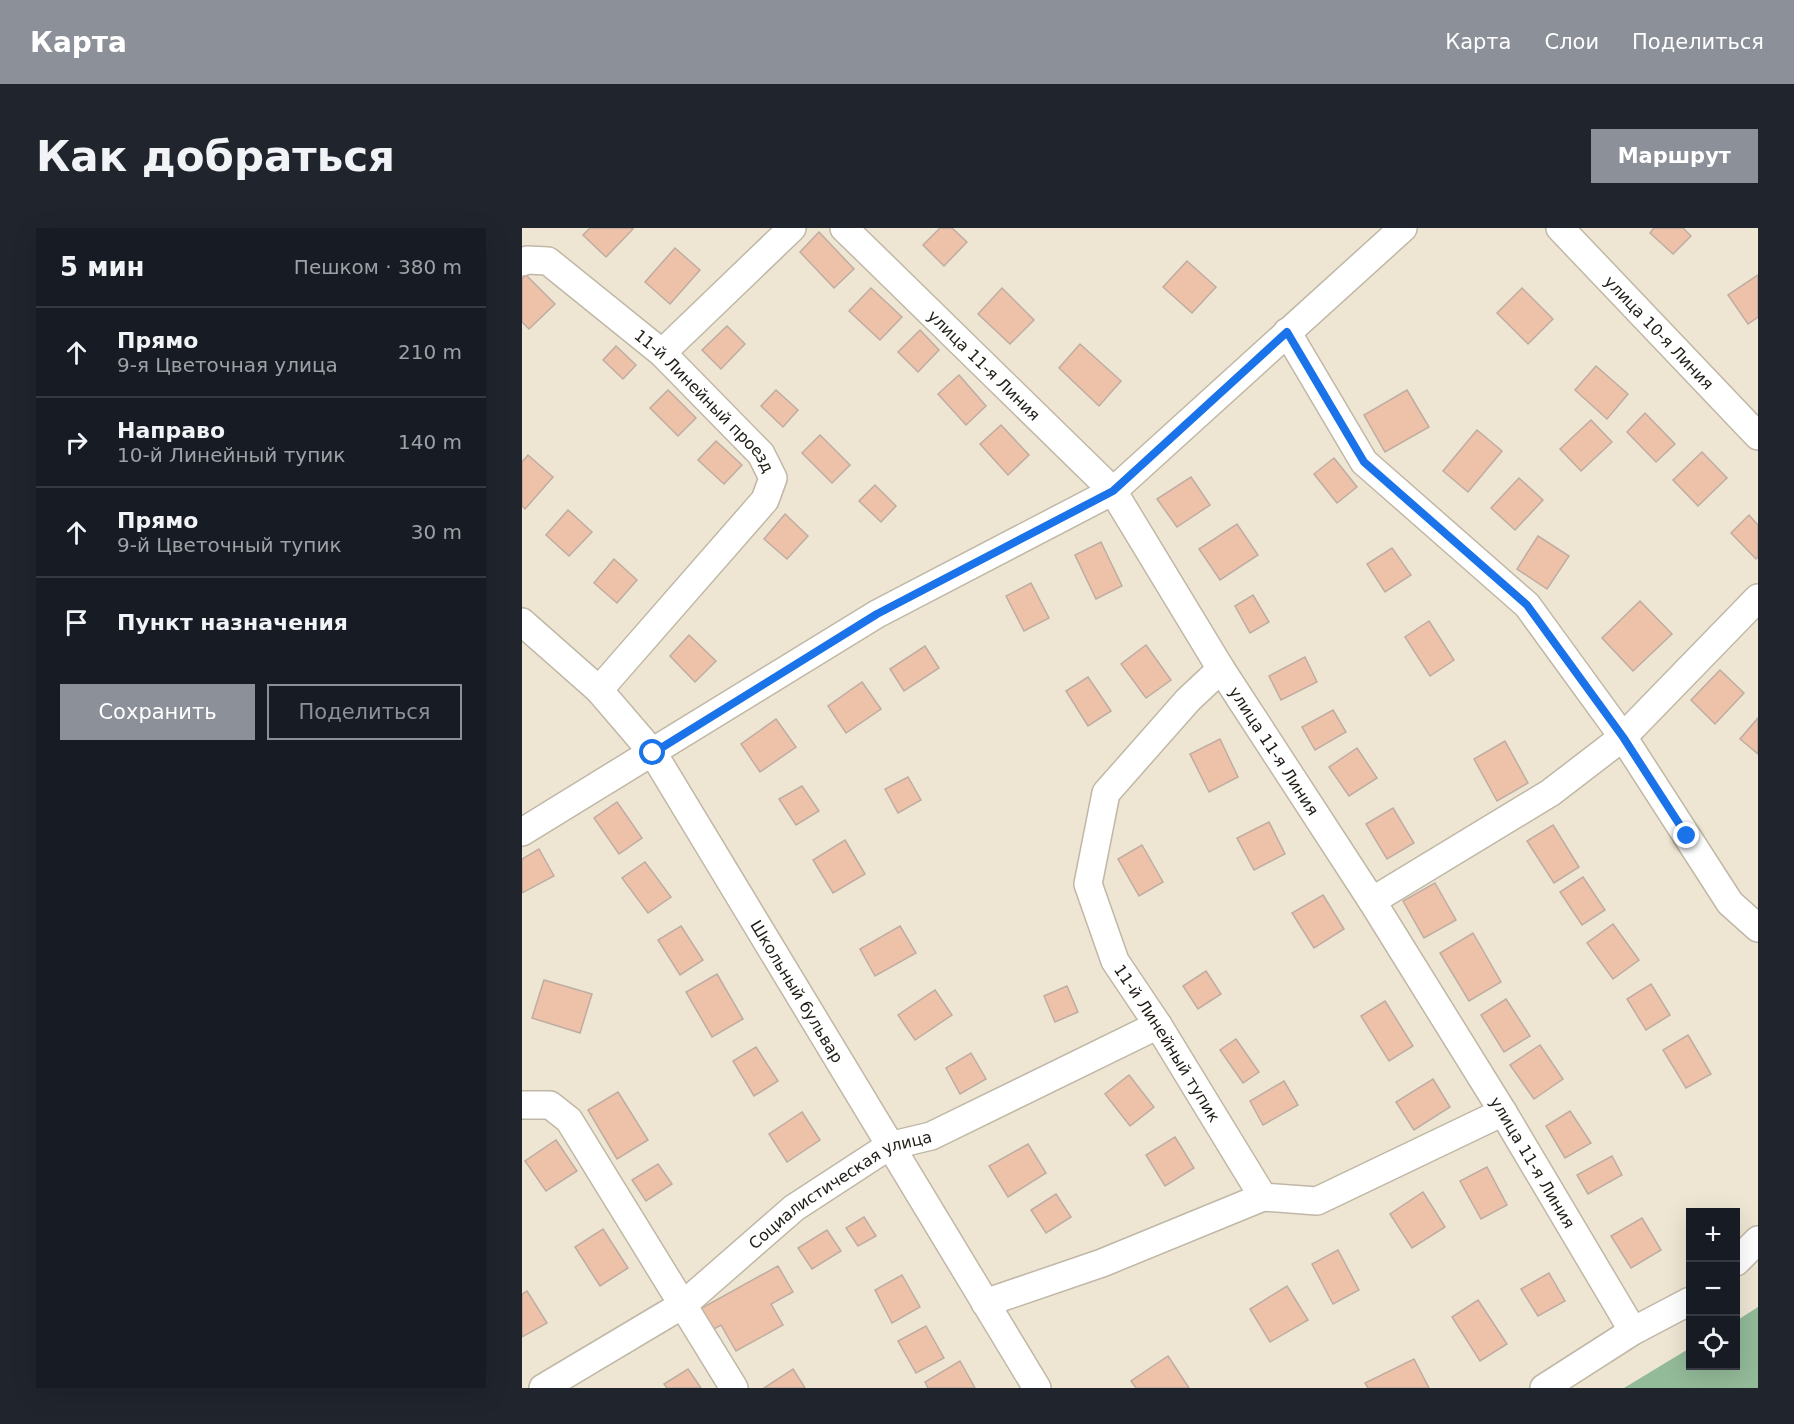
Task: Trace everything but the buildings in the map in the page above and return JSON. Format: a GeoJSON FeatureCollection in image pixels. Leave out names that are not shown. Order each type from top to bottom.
{"type":"FeatureCollection","features":[{"type":"Feature","properties":{"kind":"lane"},"geometry":{"type":"LineString","coordinates":[[662,353],[792,228]]}},
{"type":"Feature","properties":{"kind":"lane","name":"улица 11-я Линия"},"geometry":{"type":"LineString","coordinates":[[844,228],[1113,491],[1221,669],[1372,902],[1503,1112],[1633,1331]]}},
{"type":"Feature","properties":{"kind":"lane"},"geometry":{"type":"LineString","coordinates":[[522,832],[877,614],[1113,491],[1403,228]]}},
{"type":"Feature","properties":{"kind":"lane","name":"улица 10-я Линия"},"geometry":{"type":"LineString","coordinates":[[1560,228],[1758,436]]}},
{"type":"Feature","properties":{"kind":"lane","name":"11-й Линейный проезд"},"geometry":{"type":"LineString","coordinates":[[522,262],[527,260],[548,261],[662,353],[761,454],[773,478],[765,500],[599,690]]}},
{"type":"Feature","properties":{"kind":"lane"},"geometry":{"type":"LineString","coordinates":[[1287,332],[1364,462],[1527,605],[1623,737],[1730,903],[1758,928]]}},
{"type":"Feature","properties":{"kind":"lane"},"geometry":{"type":"LineString","coordinates":[[1372,902],[1550,793],[1623,737],[1758,598]]}},
{"type":"Feature","properties":{"kind":"lane","name":"Школьный бульвар"},"geometry":{"type":"LineString","coordinates":[[522,622],[599,690],[653,753],[1037,1388]]}},
{"type":"Feature","properties":{"kind":"lane","name":"11-й Линейный тупик"},"geometry":{"type":"LineString","coordinates":[[1221,669],[1188,700],[1106,793],[1088,884],[1115,961],[1158,1025],[1263,1197]]}},
{"type":"Feature","properties":{"kind":"lane","name":"Социалистическая улица"},"geometry":{"type":"LineString","coordinates":[[543,1388],[684,1305],[794,1208],[889,1146],[931,1136],[1158,1025]]}},
{"type":"Feature","properties":{"kind":"lane"},"geometry":{"type":"LineString","coordinates":[[522,1105],[550,1105],[569,1120],[734,1388]]}},
{"type":"Feature","properties":{"kind":"lane"},"geometry":{"type":"LineString","coordinates":[[985,1303],[1102,1263],[1263,1197],[1317,1201],[1503,1112]]}},
{"type":"Feature","properties":{"kind":"lane"},"geometry":{"type":"LineString","coordinates":[[1740,1258],[1758,1240]]}},
{"type":"Feature","properties":{"kind":"lane"},"geometry":{"type":"LineString","coordinates":[[1544,1388],[1633,1331],[1686,1303]]}},
{"type":"Feature","properties":{"kind":"green space"},"geometry":{"type":"Polygon","coordinates":[[[1758,1307],[1758,1388],[1624,1388],[1686,1350],[1686,1370],[1740,1370],[1740,1318],[1758,1307]]]}},
{"type":"Feature","properties":{"kind":"route"},"geometry":{"type":"LineString","coordinates":[[653,753],[877,614],[1113,491],[1287,332],[1364,462],[1527,605],[1623,737],[1687,836]]}}]}
